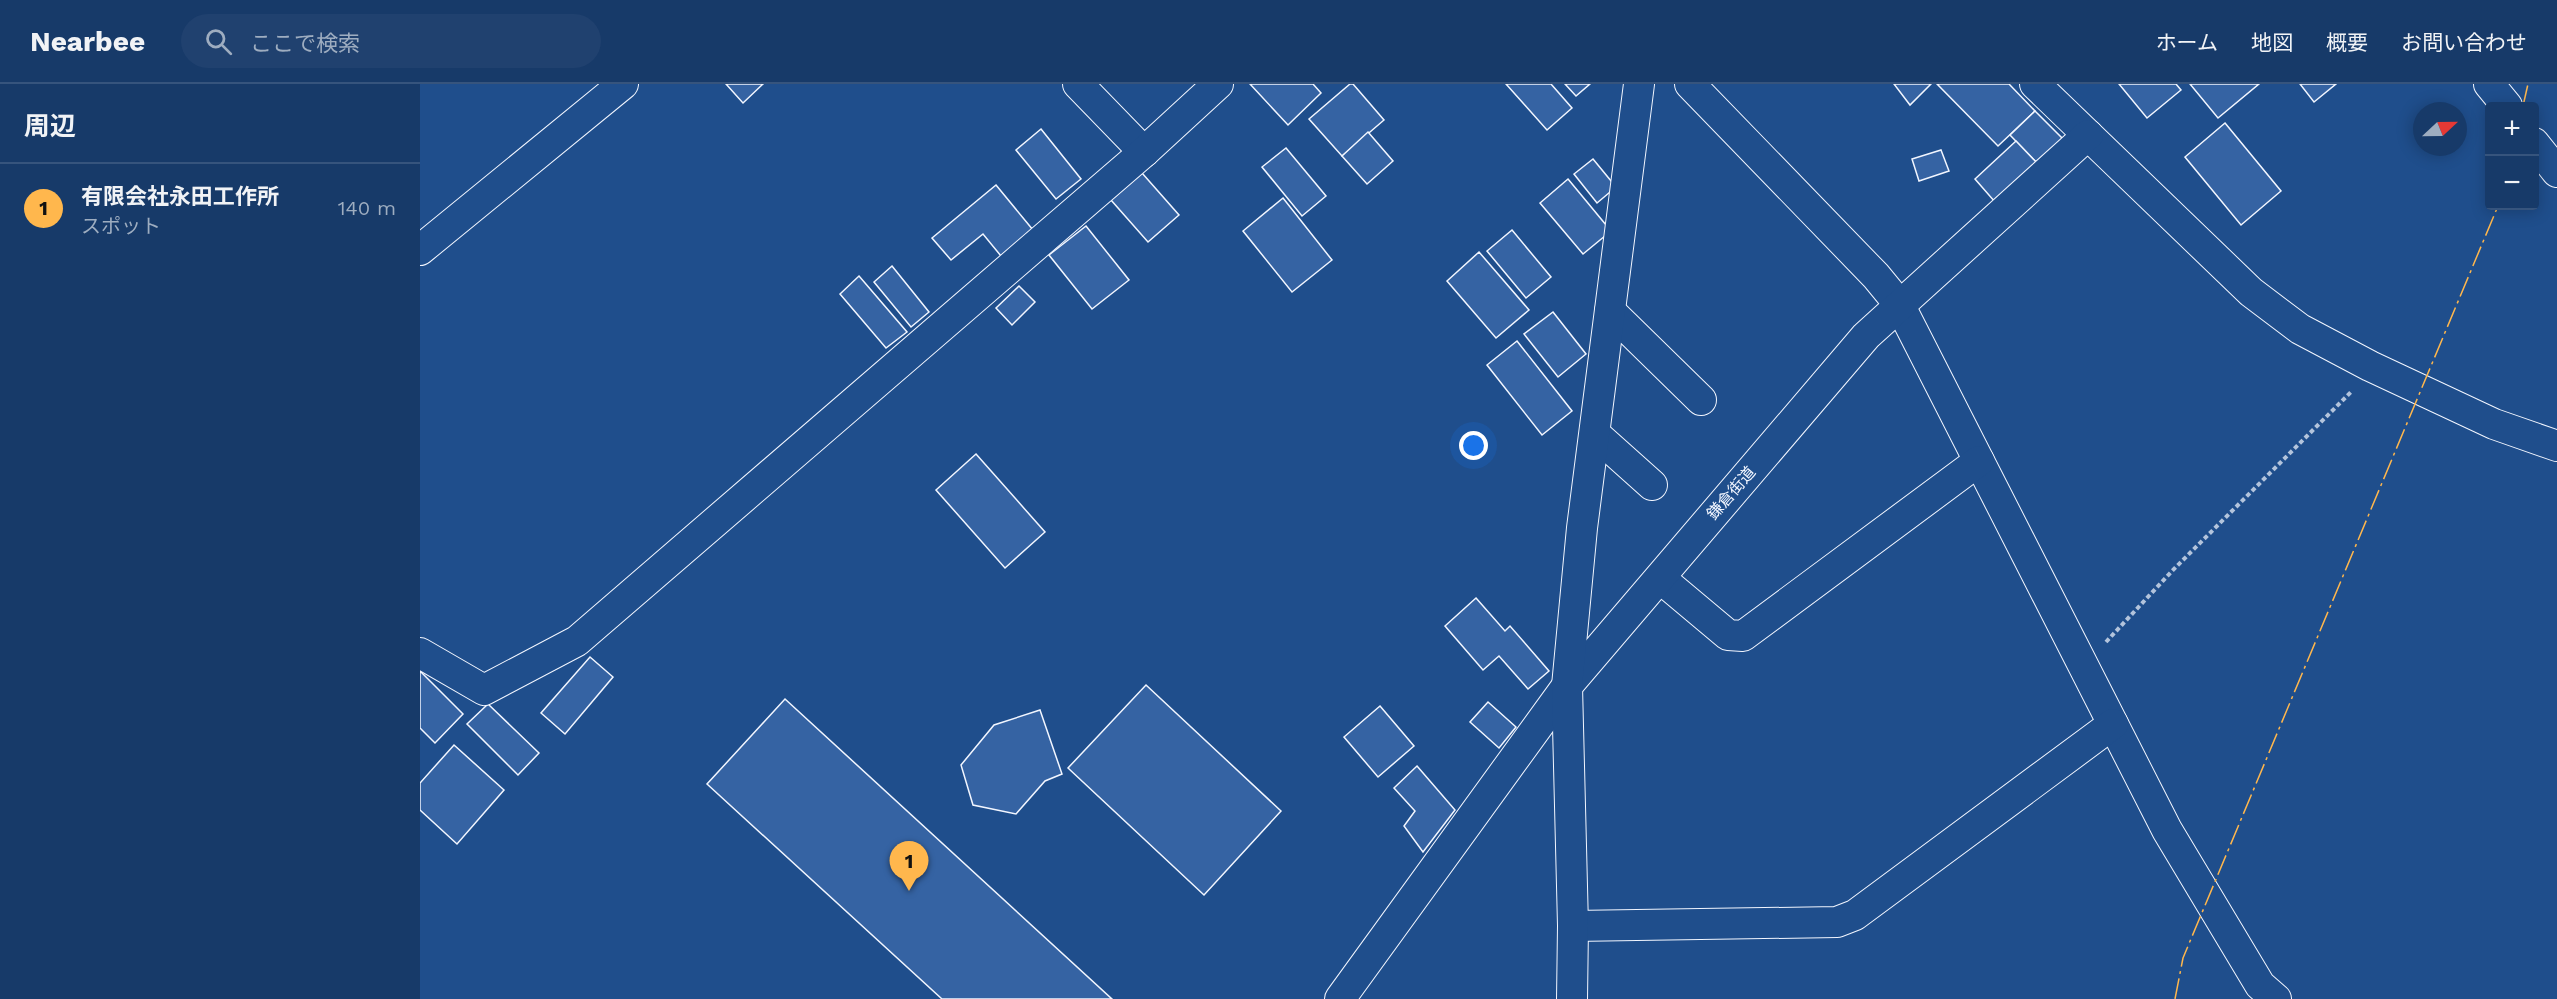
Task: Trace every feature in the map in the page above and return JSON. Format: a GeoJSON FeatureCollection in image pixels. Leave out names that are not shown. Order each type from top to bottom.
{"type":"FeatureCollection","features":[{"type":"Feature","properties":{"kind":"street"},"geometry":{"type":"LineString","coordinates":[[420,250],[623,84]]}},
{"type":"Feature","properties":{"kind":"street"},"geometry":{"type":"LineString","coordinates":[[1078,84],[1144,152]]}},
{"type":"Feature","properties":{"kind":"street"},"geometry":{"type":"LineString","coordinates":[[420,653],[484,690],[577,641],[1144,152],[1218,84]]}},
{"type":"Feature","properties":{"kind":"street"},"geometry":{"type":"LineString","coordinates":[[1572,999],[1573,926],[1568,686],[1582,528],[1639,84]]}},
{"type":"Feature","properties":{"kind":"street"},"geometry":{"type":"LineString","coordinates":[[1690,84],[1876,276],[1899,304],[2167,830],[2260,985],[2276,999]]}},
{"type":"Feature","properties":{"kind":"street"},"geometry":{"type":"LineString","coordinates":[[2035,84],[2252,292],[2300,329],[2375,369],[2494,423],[2557,446]]}},
{"type":"Feature","properties":{"kind":"street"},"geometry":{"type":"LineString","coordinates":[[2489,84],[2504,102]]}},
{"type":"Feature","properties":{"kind":"street","name":"鎌倉街道"},"geometry":{"type":"LineString","coordinates":[[1340,999],[1568,686],[1866,336],[2088,135]]}},
{"type":"Feature","properties":{"kind":"street"},"geometry":{"type":"LineString","coordinates":[[2539,148],[2557,172]]}},
{"type":"Feature","properties":{"kind":"street"},"geometry":{"type":"LineString","coordinates":[[1610,311],[1701,400]]}},
{"type":"Feature","properties":{"kind":"street"},"geometry":{"type":"LineString","coordinates":[[1594,434],[1652,485]]}},
{"type":"Feature","properties":{"kind":"street"},"geometry":{"type":"LineString","coordinates":[[1660,578],[1728,635],[1743,636],[1979,461]]}},
{"type":"Feature","properties":{"kind":"street"},"geometry":{"type":"LineString","coordinates":[[1573,926],[1838,922],[1855,915],[2113,724]]}},
{"type":"Feature","properties":{"kind":"path"},"geometry":{"type":"LineString","coordinates":[[2084,666],[2172,571],[2375,369]]}},
{"type":"Feature","properties":{"kind":"building"},"geometry":{"type":"Polygon","coordinates":[[[726,84],[763,84],[743,103],[726,84]]]}},
{"type":"Feature","properties":{"kind":"building"},"geometry":{"type":"Polygon","coordinates":[[[1250,84],[1313,84],[1321,93],[1288,125],[1250,84]]]}},
{"type":"Feature","properties":{"kind":"building"},"geometry":{"type":"Polygon","coordinates":[[[1350,84],[1353,84],[1384,120],[1342,156],[1309,119],[1350,84]]]}},
{"type":"Feature","properties":{"kind":"building"},"geometry":{"type":"Polygon","coordinates":[[[1506,84],[1551,84],[1572,108],[1547,130],[1506,84]]]}},
{"type":"Feature","properties":{"kind":"building"},"geometry":{"type":"Polygon","coordinates":[[[1565,84],[1590,84],[1576,96],[1565,84]]]}},
{"type":"Feature","properties":{"kind":"building"},"geometry":{"type":"Polygon","coordinates":[[[1894,84],[1931,84],[1910,105],[1894,84]]]}},
{"type":"Feature","properties":{"kind":"building"},"geometry":{"type":"Polygon","coordinates":[[[1937,84],[2009,84],[2035,111],[1998,146],[1937,84]]]}},
{"type":"Feature","properties":{"kind":"building"},"geometry":{"type":"Polygon","coordinates":[[[2119,84],[2176,84],[2181,90],[2147,118],[2119,84]]]}},
{"type":"Feature","properties":{"kind":"building"},"geometry":{"type":"Polygon","coordinates":[[[2190,84],[2259,84],[2218,118],[2190,84]]]}},
{"type":"Feature","properties":{"kind":"building"},"geometry":{"type":"Polygon","coordinates":[[[2300,84],[2336,84],[2314,102],[2300,84]]]}},
{"type":"Feature","properties":{"kind":"building"},"geometry":{"type":"Polygon","coordinates":[[[2035,111],[2063,139],[2037,163],[2010,135],[2035,111]]]}},
{"type":"Feature","properties":{"kind":"building"},"geometry":{"type":"Polygon","coordinates":[[[2225,123],[2281,191],[2241,225],[2185,157],[2225,123]]]}},
{"type":"Feature","properties":{"kind":"building"},"geometry":{"type":"Polygon","coordinates":[[[1041,129],[1081,179],[1056,199],[1016,150],[1041,129]]]}},
{"type":"Feature","properties":{"kind":"building"},"geometry":{"type":"Polygon","coordinates":[[[1368,132],[1393,161],[1367,184],[1342,156],[1368,132]]]}},
{"type":"Feature","properties":{"kind":"building"},"geometry":{"type":"Polygon","coordinates":[[[2016,141],[2037,163],[1995,202],[1975,179],[2016,141]]]}},
{"type":"Feature","properties":{"kind":"building"},"geometry":{"type":"Polygon","coordinates":[[[1286,148],[1326,196],[1302,216],[1262,167],[1286,148]]]}},
{"type":"Feature","properties":{"kind":"building"},"geometry":{"type":"Polygon","coordinates":[[[1941,150],[1949,171],[1919,181],[1912,159],[1941,150]]]}},
{"type":"Feature","properties":{"kind":"building"},"geometry":{"type":"Polygon","coordinates":[[[1593,159],[1616,187],[1597,203],[1574,174],[1593,159]]]}},
{"type":"Feature","properties":{"kind":"building"},"geometry":{"type":"Polygon","coordinates":[[[1142,173],[1179,215],[1148,242],[1111,200],[1142,173]]]}},
{"type":"Feature","properties":{"kind":"building"},"geometry":{"type":"Polygon","coordinates":[[[1568,179],[1611,231],[1583,254],[1540,203],[1568,179]]]}},
{"type":"Feature","properties":{"kind":"building"},"geometry":{"type":"Polygon","coordinates":[[[996,185],[1033,230],[1001,256],[983,234],[951,260],[932,238],[996,185]]]}},
{"type":"Feature","properties":{"kind":"building"},"geometry":{"type":"Polygon","coordinates":[[[1283,198],[1332,260],[1292,292],[1243,231],[1283,198]]]}},
{"type":"Feature","properties":{"kind":"building"},"geometry":{"type":"Polygon","coordinates":[[[1086,226],[1129,280],[1092,309],[1049,255],[1086,226]]]}},
{"type":"Feature","properties":{"kind":"building"},"geometry":{"type":"Polygon","coordinates":[[[1512,230],[1551,277],[1526,298],[1487,251],[1512,230]]]}},
{"type":"Feature","properties":{"kind":"building"},"geometry":{"type":"Polygon","coordinates":[[[1479,252],[1529,310],[1496,338],[1447,281],[1479,252]]]}},
{"type":"Feature","properties":{"kind":"building"},"geometry":{"type":"Polygon","coordinates":[[[892,266],[929,312],[911,327],[874,282],[892,266]]]}},
{"type":"Feature","properties":{"kind":"building"},"geometry":{"type":"Polygon","coordinates":[[[859,276],[907,332],[886,348],[840,294],[859,276]]]}},
{"type":"Feature","properties":{"kind":"building"},"geometry":{"type":"Polygon","coordinates":[[[1019,286],[1035,302],[1012,325],[996,308],[1019,286]]]}},
{"type":"Feature","properties":{"kind":"building"},"geometry":{"type":"Polygon","coordinates":[[[1553,312],[1586,354],[1558,377],[1524,334],[1553,312]]]}},
{"type":"Feature","properties":{"kind":"building"},"geometry":{"type":"Polygon","coordinates":[[[1517,341],[1572,411],[1542,435],[1487,365],[1517,341]]]}},
{"type":"Feature","properties":{"kind":"building"},"geometry":{"type":"Polygon","coordinates":[[[976,454],[1045,532],[1005,568],[936,490],[976,454]]]}},
{"type":"Feature","properties":{"kind":"building"},"geometry":{"type":"Polygon","coordinates":[[[1476,598],[1505,631],[1510,626],[1549,671],[1528,689],[1499,656],[1483,670],[1445,626],[1476,598]]]}},
{"type":"Feature","properties":{"kind":"building"},"geometry":{"type":"Polygon","coordinates":[[[590,657],[613,677],[565,734],[541,713],[590,657]]]}},
{"type":"Feature","properties":{"kind":"building"},"geometry":{"type":"Polygon","coordinates":[[[420,671],[463,714],[435,743],[420,728],[420,671]]]}},
{"type":"Feature","properties":{"kind":"building"},"geometry":{"type":"Polygon","coordinates":[[[1146,685],[1281,811],[1204,895],[1068,768],[1146,685]]]}},
{"type":"Feature","properties":{"kind":"building"},"geometry":{"type":"Polygon","coordinates":[[[785,699],[1112,999],[942,999],[707,784],[785,699]]]}},
{"type":"Feature","properties":{"kind":"building"},"geometry":{"type":"Polygon","coordinates":[[[1488,702],[1516,727],[1499,748],[1470,722],[1488,702]]]}},
{"type":"Feature","properties":{"kind":"building"},"geometry":{"type":"Polygon","coordinates":[[[488,704],[539,753],[518,775],[467,724],[488,704]]]}},
{"type":"Feature","properties":{"kind":"building"},"geometry":{"type":"Polygon","coordinates":[[[1380,706],[1414,746],[1378,777],[1344,737],[1380,706]]]}},
{"type":"Feature","properties":{"kind":"building"},"geometry":{"type":"Polygon","coordinates":[[[1040,710],[1062,774],[1045,781],[1016,814],[973,805],[961,765],[994,725],[1040,710]]]}},
{"type":"Feature","properties":{"kind":"building"},"geometry":{"type":"Polygon","coordinates":[[[454,745],[504,790],[457,844],[420,810],[420,783],[454,745]]]}},
{"type":"Feature","properties":{"kind":"building"},"geometry":{"type":"Polygon","coordinates":[[[1417,766],[1455,810],[1423,852],[1404,826],[1415,811],[1394,788],[1417,766]]]}},
{"type":"Feature","properties":{"kind":"power"},"geometry":{"type":"LineString","coordinates":[[2524,102],[2528,84]]}},
{"type":"Feature","properties":{"kind":"power"},"geometry":{"type":"LineString","coordinates":[[2175,999],[2183,958],[2496,210]]}},
{"type":"Feature","properties":{"kind":"place","name":"有限会社永田工作所"},"geometry":{"type":"Point","coordinates":[909,891]}}]}
